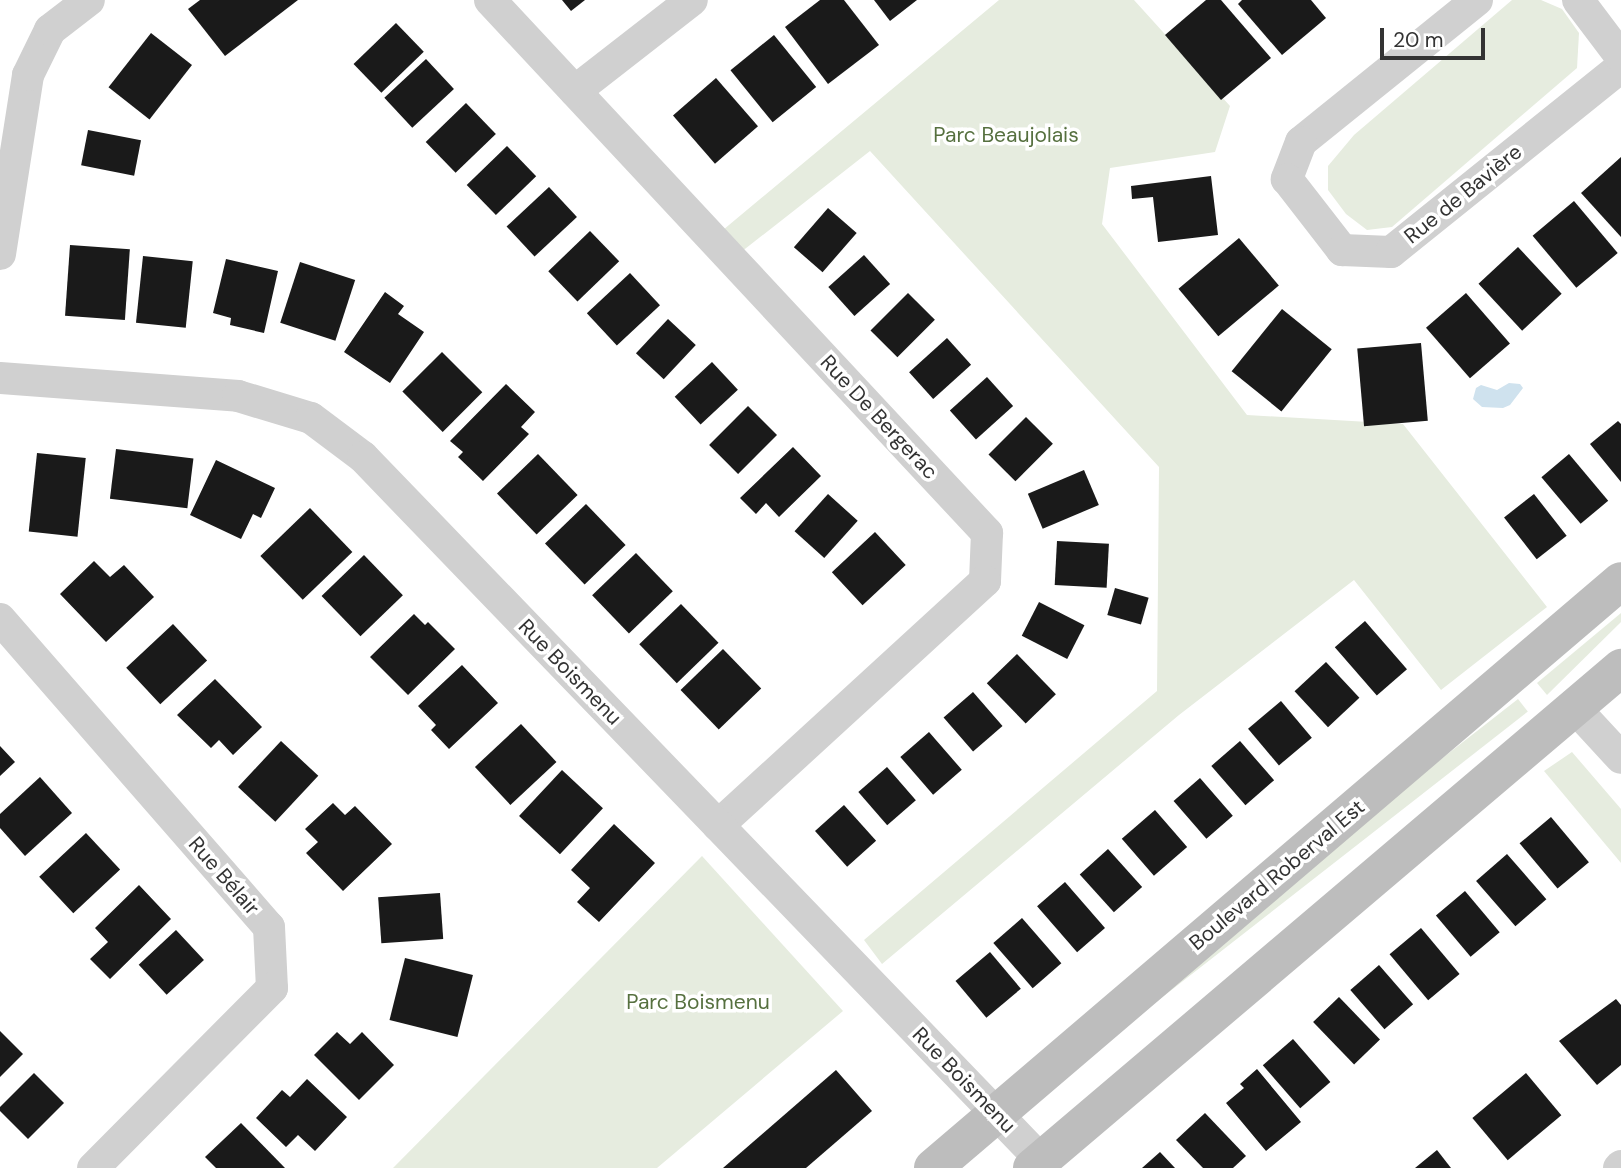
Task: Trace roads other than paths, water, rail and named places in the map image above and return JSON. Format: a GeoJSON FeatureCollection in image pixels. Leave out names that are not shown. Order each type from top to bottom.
{"type":"FeatureCollection","features":[{"type":"Feature","properties":{"kind":"street"},"geometry":{"type":"LineString","coordinates":[[0,254],[28,75],[50,30],[89,0]]}},
{"type":"Feature","properties":{"kind":"street","name":"Rue De Bergerac"},"geometry":{"type":"LineString","coordinates":[[490,0],[987,533],[985,582],[718,826]]}},
{"type":"Feature","properties":{"kind":"street"},"geometry":{"type":"LineString","coordinates":[[575,91],[692,0]]}},
{"type":"Feature","properties":{"kind":"street","name":"Rue de Bavière"},"geometry":{"type":"LineString","coordinates":[[1476,0],[1301,142],[1287,179],[1342,250],[1391,252],[1621,67]]}},
{"type":"Feature","properties":{"kind":"street"},"geometry":{"type":"LineString","coordinates":[[1578,0],[1621,57]]}},
{"type":"Feature","properties":{"kind":"street","name":"Rue Boismenu"},"geometry":{"type":"LineString","coordinates":[[0,378],[238,396],[311,418],[363,457],[996,1114],[1036,1164]]}},
{"type":"Feature","properties":{"kind":"street","name":"Boulevard Roberval Est"},"geometry":{"type":"LineString","coordinates":[[933,1168],[1621,581]]}},
{"type":"Feature","properties":{"kind":"street","name":"Rue Bélair"},"geometry":{"type":"LineString","coordinates":[[0,619],[269,927],[272,988],[93,1168]]}},
{"type":"Feature","properties":{"kind":"street"},"geometry":{"type":"LineString","coordinates":[[1036,1164],[1621,668]]}},
{"type":"Feature","properties":{"kind":"street"},"geometry":{"type":"LineString","coordinates":[[1574,708],[1621,758]]}},
{"type":"Feature","properties":{"kind":"water"},"geometry":{"type":"Polygon","coordinates":[[[1509,383],[1520,384],[1523,388],[1510,405],[1503,408],[1482,407],[1473,399],[1476,388],[1481,385],[1497,390],[1509,383]]]}},
{"type":"Feature","properties":{"kind":"park label","name":"Parc Beaujolais"},"geometry":{"type":"Point","coordinates":[1006,135]}},
{"type":"Feature","properties":{"kind":"park label","name":"Parc Boismenu"},"geometry":{"type":"Point","coordinates":[698,1002]}}]}
